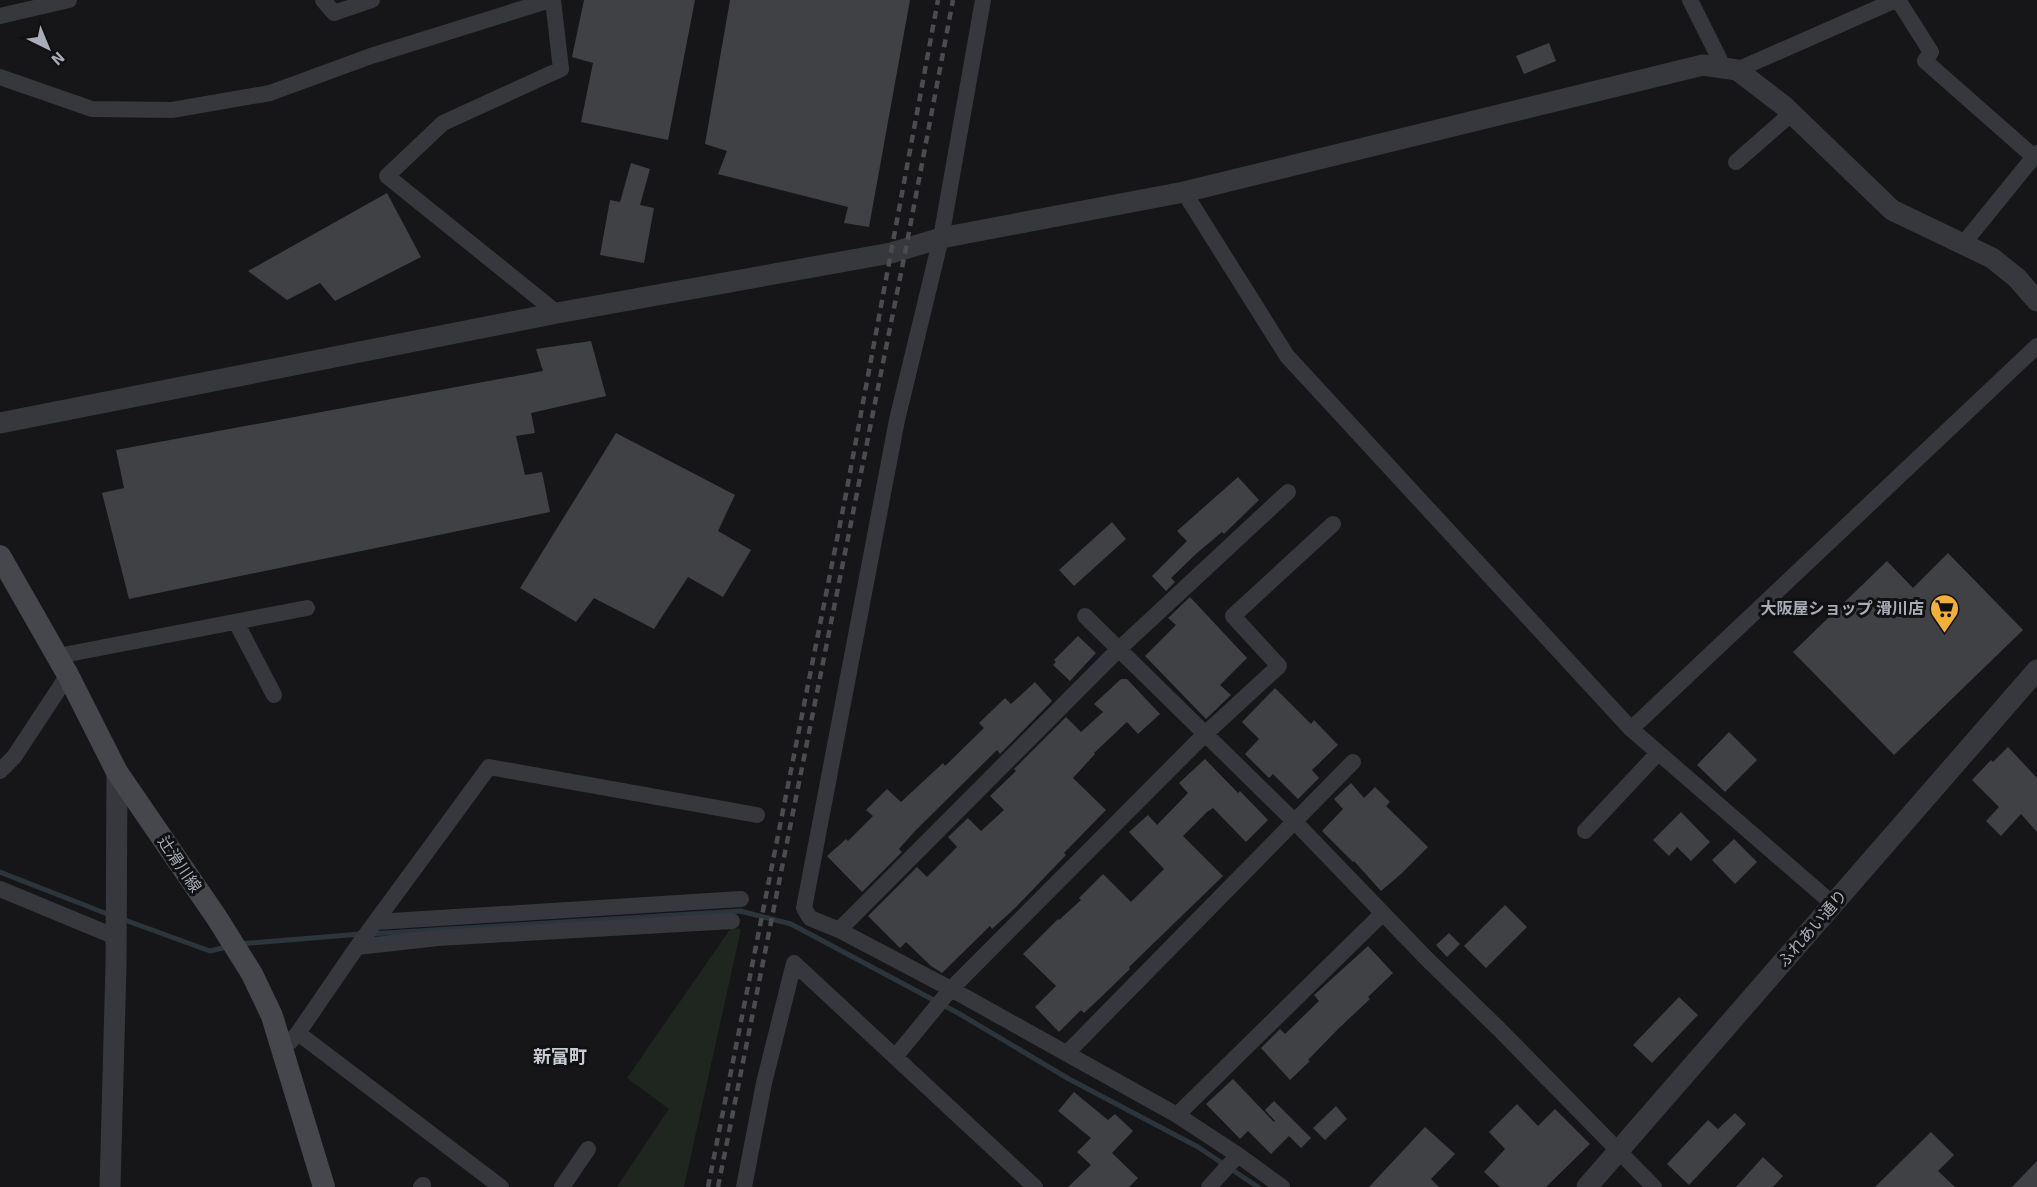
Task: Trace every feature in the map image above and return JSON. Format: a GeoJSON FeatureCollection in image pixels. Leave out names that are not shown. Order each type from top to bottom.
{"type":"FeatureCollection","features":[{"type":"Feature","properties":{"kind":"main road","name":"辻滑川線"},"geometry":{"type":"LineString","coordinates":[[0,556],[63,666],[117,772],[217,918],[252,974],[272,1016],[290,1042],[324,1187]]}},
{"type":"Feature","properties":{"kind":"street"},"geometry":{"type":"LineString","coordinates":[[0,16],[69,0]]}},
{"type":"Feature","properties":{"kind":"street"},"geometry":{"type":"LineString","coordinates":[[323,0],[334,13],[372,0]]}},
{"type":"Feature","properties":{"kind":"street"},"geometry":{"type":"LineString","coordinates":[[0,77],[93,109],[172,110],[270,93],[371,56],[551,0],[561,69],[443,123],[387,176],[557,314]]}},
{"type":"Feature","properties":{"kind":"street"},"geometry":{"type":"LineString","coordinates":[[983,0],[941,238],[897,420],[804,908],[810,918],[839,930],[951,989],[1177,1115],[1282,1187]]}},
{"type":"Feature","properties":{"kind":"street"},"geometry":{"type":"LineString","coordinates":[[1690,0],[1731,69],[1792,113],[1892,210],[1992,258],[2017,278],[2037,301]]}},
{"type":"Feature","properties":{"kind":"street"},"geometry":{"type":"LineString","coordinates":[[0,423],[557,314],[891,253],[941,238],[1184,192],[1703,64],[1731,69],[1897,0],[1931,52],[1925,62],[2035,155],[1963,244]]}},
{"type":"Feature","properties":{"kind":"street"},"geometry":{"type":"LineString","coordinates":[[1736,162],[1792,113]]}},
{"type":"Feature","properties":{"kind":"street"},"geometry":{"type":"LineString","coordinates":[[1184,192],[1287,356],[1631,729],[1833,904]]}},
{"type":"Feature","properties":{"kind":"street"},"geometry":{"type":"LineString","coordinates":[[1631,729],[2037,346]]}},
{"type":"Feature","properties":{"kind":"street"},"geometry":{"type":"LineString","coordinates":[[839,930],[1119,649],[1288,492]]}},
{"type":"Feature","properties":{"kind":"street"},"geometry":{"type":"LineString","coordinates":[[895,1057],[951,989],[1204,735],[1279,666],[1233,616],[1333,524]]}},
{"type":"Feature","properties":{"kind":"street"},"geometry":{"type":"LineString","coordinates":[[0,771],[14,758],[63,666],[236,622],[307,608]]}},
{"type":"Feature","properties":{"kind":"street"},"geometry":{"type":"LineString","coordinates":[[1085,616],[1295,822],[1654,1187]]}},
{"type":"Feature","properties":{"kind":"street"},"geometry":{"type":"LineString","coordinates":[[236,622],[274,695]]}},
{"type":"Feature","properties":{"kind":"street","name":"ふれあい通り"},"geometry":{"type":"LineString","coordinates":[[1587,1187],[2037,670]]}},
{"type":"Feature","properties":{"kind":"street"},"geometry":{"type":"LineString","coordinates":[[1585,831],[1658,753]]}},
{"type":"Feature","properties":{"kind":"street"},"geometry":{"type":"LineString","coordinates":[[1067,1053],[1353,762]]}},
{"type":"Feature","properties":{"kind":"street"},"geometry":{"type":"LineString","coordinates":[[501,1187],[290,1042],[489,767],[757,815]]}},
{"type":"Feature","properties":{"kind":"street"},"geometry":{"type":"LineString","coordinates":[[110,1187],[117,772]]}},
{"type":"Feature","properties":{"kind":"street"},"geometry":{"type":"LineString","coordinates":[[0,889],[116,938]]}},
{"type":"Feature","properties":{"kind":"street"},"geometry":{"type":"LineString","coordinates":[[375,922],[741,899]]}},
{"type":"Feature","properties":{"kind":"street"},"geometry":{"type":"LineString","coordinates":[[1177,1115],[1383,913]]}},
{"type":"Feature","properties":{"kind":"street"},"geometry":{"type":"LineString","coordinates":[[357,947],[438,938],[732,921]]}},
{"type":"Feature","properties":{"kind":"street"},"geometry":{"type":"LineString","coordinates":[[744,1187],[764,1083],[794,963],[1035,1187]]}},
{"type":"Feature","properties":{"kind":"street"},"geometry":{"type":"LineString","coordinates":[[562,1187],[588,1149]]}},
{"type":"Feature","properties":{"kind":"street"},"geometry":{"type":"LineString","coordinates":[[1209,1187],[1238,1155]]}},
{"type":"Feature","properties":{"kind":"shaded area"},"geometry":{"type":"Polygon","coordinates":[[[731,928],[741,929],[684,1187],[617,1187],[669,1109],[627,1078],[731,928]]]}},
{"type":"Feature","properties":{"kind":"building"},"geometry":{"type":"Polygon","coordinates":[[[584,0],[695,0],[668,140],[581,122],[593,63],[572,57],[584,0]]]}},
{"type":"Feature","properties":{"kind":"building"},"geometry":{"type":"Polygon","coordinates":[[[730,0],[910,0],[869,227],[844,223],[848,207],[718,174],[727,151],[705,144],[730,0]]]}},
{"type":"Feature","properties":{"kind":"building"},"geometry":{"type":"Polygon","coordinates":[[[1549,43],[1556,61],[1524,74],[1516,56],[1549,43]]]}},
{"type":"Feature","properties":{"kind":"building"},"geometry":{"type":"Polygon","coordinates":[[[631,163],[650,169],[640,205],[654,208],[644,263],[600,255],[610,200],[620,202],[631,163]]]}},
{"type":"Feature","properties":{"kind":"building"},"geometry":{"type":"Polygon","coordinates":[[[387,193],[421,257],[335,301],[320,283],[287,300],[248,271],[387,193]]]}},
{"type":"Feature","properties":{"kind":"building"},"geometry":{"type":"Polygon","coordinates":[[[591,341],[606,396],[531,413],[535,433],[516,436],[525,475],[542,472],[550,512],[129,599],[102,493],[124,488],[116,450],[543,371],[536,349],[591,341]]]}},
{"type":"Feature","properties":{"kind":"building"},"geometry":{"type":"Polygon","coordinates":[[[616,433],[735,495],[718,531],[751,550],[723,597],[688,577],[654,629],[594,598],[576,622],[520,588],[616,433]]]}},
{"type":"Feature","properties":{"kind":"building"},"geometry":{"type":"Polygon","coordinates":[[[1238,477],[1259,500],[1224,534],[1222,532],[1171,578],[1175,582],[1166,591],[1152,576],[1187,541],[1177,531],[1238,477]]]}},
{"type":"Feature","properties":{"kind":"building"},"geometry":{"type":"Polygon","coordinates":[[[1112,522],[1126,539],[1074,586],[1059,570],[1112,522]]]}},
{"type":"Feature","properties":{"kind":"building"},"geometry":{"type":"Polygon","coordinates":[[[1948,553],[2023,630],[1894,755],[1793,652],[1887,561],[1913,588],[1948,553]]]}},
{"type":"Feature","properties":{"kind":"building"},"geometry":{"type":"Polygon","coordinates":[[[1190,597],[1247,658],[1220,685],[1231,695],[1206,719],[1145,656],[1176,625],[1168,618],[1190,597]]]}},
{"type":"Feature","properties":{"kind":"building"},"geometry":{"type":"Polygon","coordinates":[[[1078,636],[1096,653],[1070,681],[1053,665],[1056,662],[1054,660],[1078,636]]]}},
{"type":"Feature","properties":{"kind":"building"},"geometry":{"type":"Polygon","coordinates":[[[1121,679],[1127,679],[1160,714],[1138,734],[1127,722],[1094,753],[1073,778],[1106,810],[1015,908],[992,929],[990,926],[942,973],[931,966],[906,942],[900,948],[868,916],[917,867],[927,877],[957,847],[948,837],[968,818],[981,831],[1004,810],[990,796],[1016,771],[1014,769],[1066,717],[1081,732],[1103,712],[1094,704],[1121,679]]]}},
{"type":"Feature","properties":{"kind":"building"},"geometry":{"type":"Polygon","coordinates":[[[1035,682],[1052,701],[1000,754],[997,750],[915,831],[899,849],[902,852],[862,892],[827,856],[846,839],[848,841],[873,816],[866,810],[887,789],[901,802],[943,763],[945,766],[984,728],[979,723],[1005,698],[1011,704],[1035,682]]]}},
{"type":"Feature","properties":{"kind":"building"},"geometry":{"type":"Polygon","coordinates":[[[1275,688],[1311,724],[1314,720],[1338,745],[1312,770],[1319,778],[1298,799],[1273,774],[1269,778],[1245,754],[1259,739],[1242,722],[1275,688]]]}},
{"type":"Feature","properties":{"kind":"building"},"geometry":{"type":"Polygon","coordinates":[[[1729,732],[1757,760],[1725,792],[1697,765],[1729,732]]]}},
{"type":"Feature","properties":{"kind":"building"},"geometry":{"type":"Polygon","coordinates":[[[2008,747],[2037,778],[2037,832],[2021,814],[2001,836],[1986,821],[1999,807],[1972,780],[1991,760],[1993,762],[2008,747]]]}},
{"type":"Feature","properties":{"kind":"building"},"geometry":{"type":"Polygon","coordinates":[[[1205,759],[1268,820],[1246,842],[1213,808],[1183,836],[1223,876],[1099,999],[1084,1013],[1081,1010],[1059,1032],[1035,1007],[1056,986],[1023,954],[1081,900],[1079,898],[1103,874],[1131,902],[1164,869],[1129,832],[1148,815],[1157,825],[1188,793],[1179,783],[1205,759]]]}},
{"type":"Feature","properties":{"kind":"building"},"geometry":{"type":"Polygon","coordinates":[[[1351,783],[1364,798],[1375,787],[1390,802],[1386,806],[1428,847],[1381,891],[1322,831],[1343,809],[1334,799],[1351,783]]]}},
{"type":"Feature","properties":{"kind":"building"},"geometry":{"type":"Polygon","coordinates":[[[1681,812],[1710,842],[1691,861],[1677,847],[1669,856],[1653,840],[1681,812]]]}},
{"type":"Feature","properties":{"kind":"building"},"geometry":{"type":"Polygon","coordinates":[[[1734,839],[1757,862],[1735,884],[1712,860],[1734,839]]]}},
{"type":"Feature","properties":{"kind":"building"},"geometry":{"type":"Polygon","coordinates":[[[1505,905],[1527,927],[1486,968],[1464,946],[1505,905]]]}},
{"type":"Feature","properties":{"kind":"building"},"geometry":{"type":"Polygon","coordinates":[[[1449,933],[1460,944],[1447,957],[1436,945],[1449,933]]]}},
{"type":"Feature","properties":{"kind":"building"},"geometry":{"type":"Polygon","coordinates":[[[1368,946],[1393,973],[1290,1080],[1261,1048],[1280,1029],[1285,1034],[1319,1001],[1314,995],[1368,946]]]}},
{"type":"Feature","properties":{"kind":"building"},"geometry":{"type":"Polygon","coordinates":[[[1679,997],[1698,1015],[1652,1063],[1633,1045],[1679,997]]]}},
{"type":"Feature","properties":{"kind":"building"},"geometry":{"type":"Polygon","coordinates":[[[1233,1079],[1274,1122],[1265,1110],[1274,1101],[1311,1138],[1301,1148],[1289,1136],[1271,1154],[1248,1131],[1240,1139],[1206,1104],[1233,1079]]]}},
{"type":"Feature","properties":{"kind":"building"},"geometry":{"type":"Polygon","coordinates":[[[1074,1092],[1108,1120],[1115,1114],[1133,1131],[1112,1153],[1138,1178],[1129,1187],[1068,1187],[1091,1165],[1077,1152],[1091,1138],[1058,1111],[1074,1092]]]}},
{"type":"Feature","properties":{"kind":"building"},"geometry":{"type":"Polygon","coordinates":[[[1517,1104],[1538,1126],[1555,1109],[1590,1144],[1546,1187],[1500,1187],[1484,1172],[1505,1149],[1489,1132],[1517,1104]]]}},
{"type":"Feature","properties":{"kind":"building"},"geometry":{"type":"Polygon","coordinates":[[[1336,1106],[1347,1119],[1325,1140],[1313,1128],[1336,1106]]]}},
{"type":"Feature","properties":{"kind":"building"},"geometry":{"type":"Polygon","coordinates":[[[1735,1113],[1746,1124],[1689,1185],[1667,1164],[1708,1120],[1718,1129],[1735,1113]]]}},
{"type":"Feature","properties":{"kind":"building"},"geometry":{"type":"Polygon","coordinates":[[[1425,1127],[1455,1154],[1431,1179],[1439,1187],[1369,1187],[1425,1127]]]}},
{"type":"Feature","properties":{"kind":"building"},"geometry":{"type":"Polygon","coordinates":[[[1931,1132],[1954,1155],[1938,1171],[1955,1187],[1875,1187],[1931,1132]]]}},
{"type":"Feature","properties":{"kind":"building"},"geometry":{"type":"Polygon","coordinates":[[[1763,1157],[1783,1176],[1773,1187],[1736,1187],[1763,1157]]]}},
{"type":"Feature","properties":{"kind":"building"},"geometry":{"type":"Polygon","coordinates":[[[2037,1161],[2037,1187],[2012,1187],[2037,1161]]]}},
{"type":"Feature","properties":{"kind":"waterway"},"geometry":{"type":"LineString","coordinates":[[0,872],[110,915]]}},
{"type":"Feature","properties":{"kind":"waterway"},"geometry":{"type":"LineString","coordinates":[[370,934],[740,911],[791,924],[958,1013],[1069,1079],[1198,1147],[1258,1187]]}},
{"type":"Feature","properties":{"kind":"waterway"},"geometry":{"type":"LineString","coordinates":[[122,919],[210,951],[227,947]]}},
{"type":"Feature","properties":{"kind":"waterway"},"geometry":{"type":"LineString","coordinates":[[238,944],[361,934]]}},
{"type":"Feature","properties":{"kind":"railway"},"geometry":{"type":"LineString","coordinates":[[708,1187],[846,494],[938,0]]}},
{"type":"Feature","properties":{"kind":"railway"},"geometry":{"type":"LineString","coordinates":[[718,1187],[906,248],[953,0]]}},
{"type":"Feature","properties":{"kind":"place","name":"大阪屋ショップ 滑川店"},"geometry":{"type":"Point","coordinates":[1945,634]}},
{"type":"Feature","properties":{"kind":"district","name":"新富町"},"geometry":{"type":"Point","coordinates":[560,1057]}}]}
